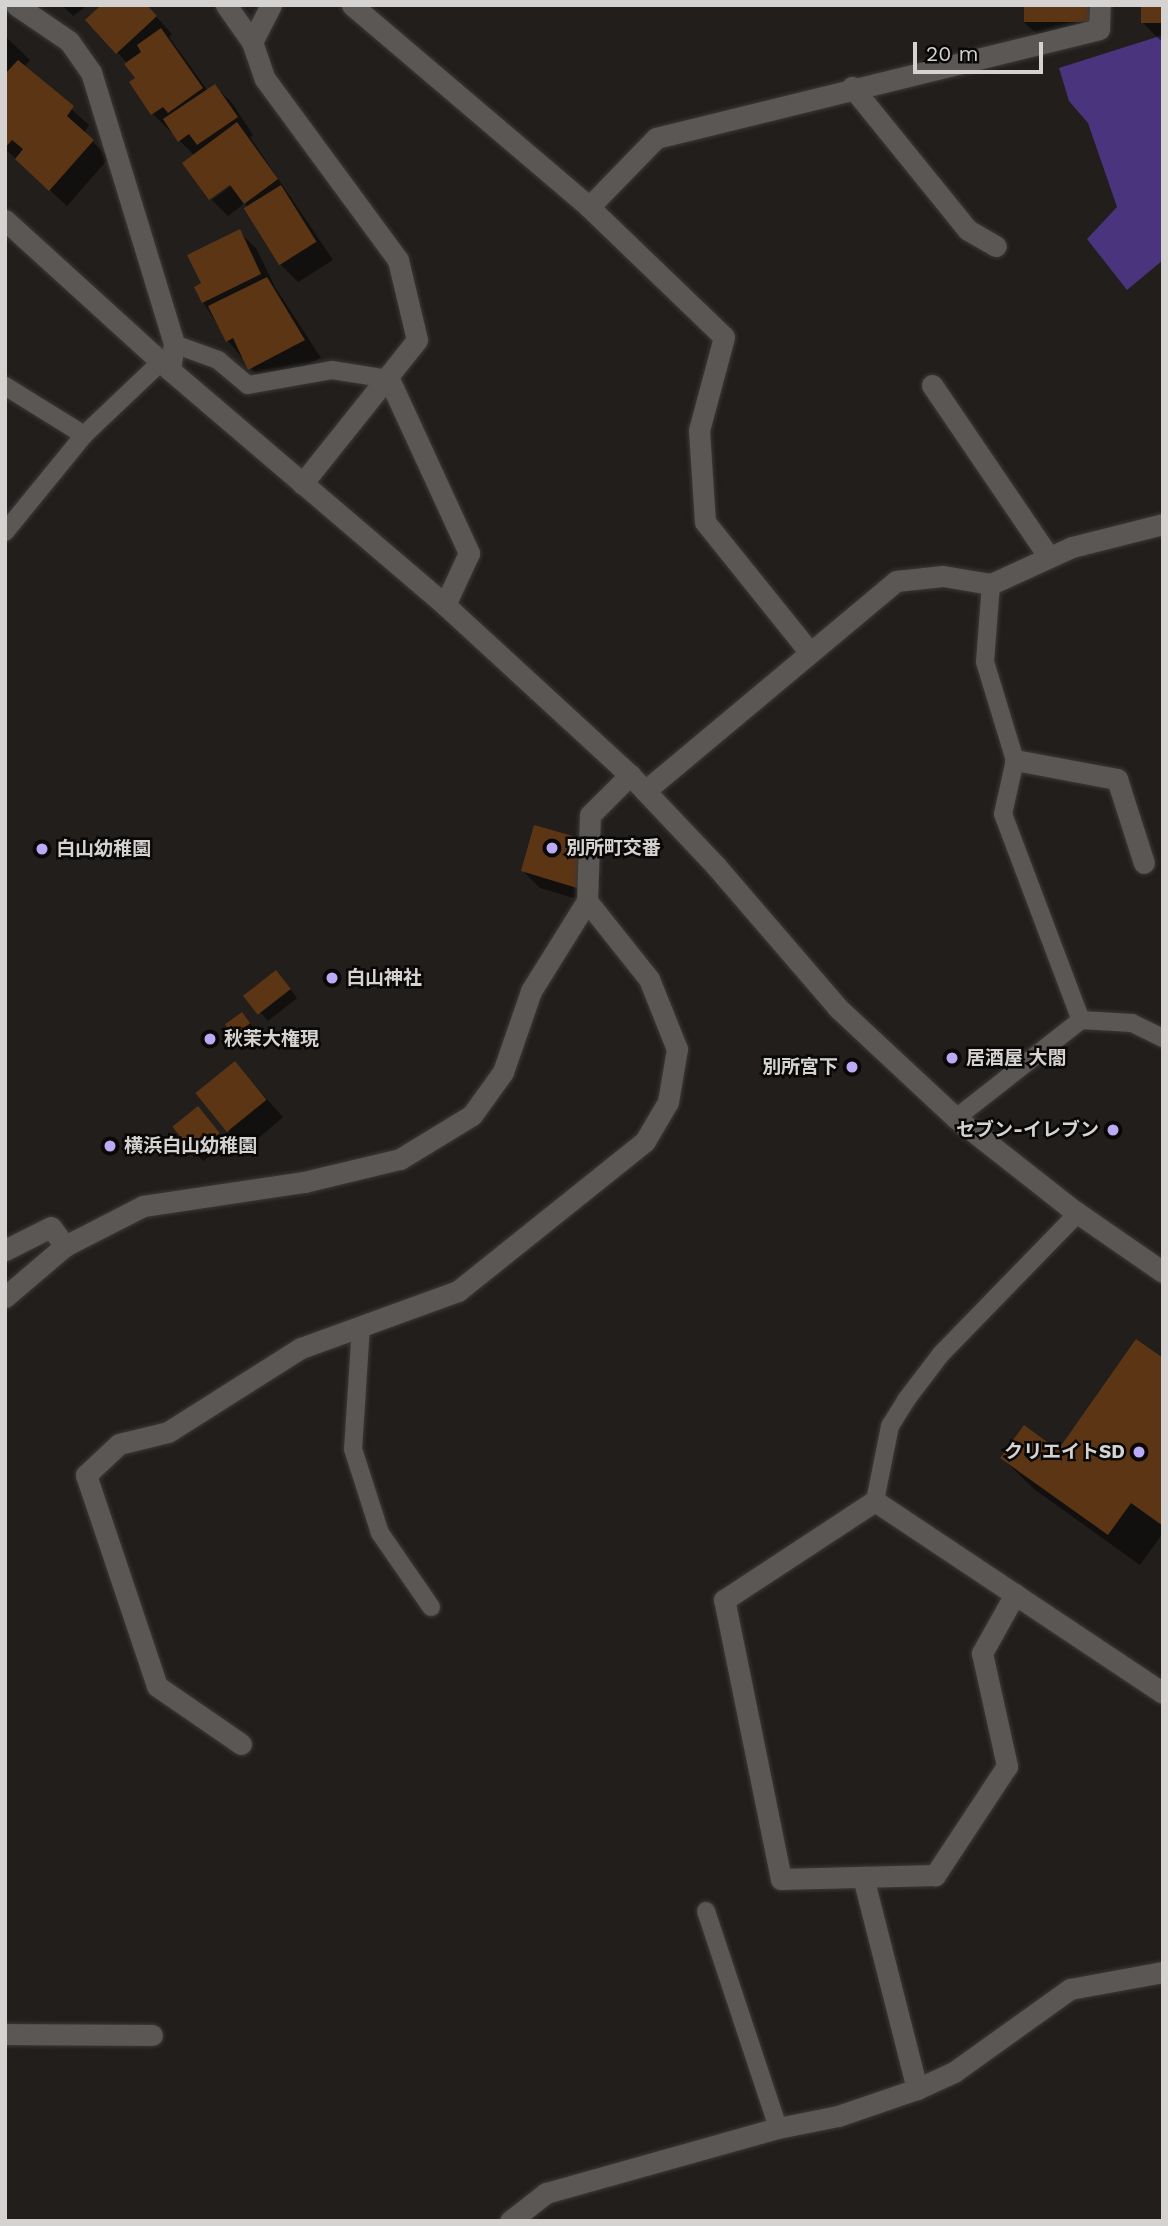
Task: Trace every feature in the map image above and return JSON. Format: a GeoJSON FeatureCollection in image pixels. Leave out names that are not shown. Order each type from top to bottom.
{"type":"FeatureCollection","features":[{"type":"Feature","properties":{"kind":"street"},"geometry":{"type":"LineString","coordinates":[[16,5],[69,41],[91,72],[174,344],[165,366]]}},
{"type":"Feature","properties":{"kind":"street"},"geometry":{"type":"LineString","coordinates":[[226,5],[252,42],[265,79],[398,260],[417,340],[389,379],[302,484]]}},
{"type":"Feature","properties":{"kind":"street"},"geometry":{"type":"LineString","coordinates":[[252,42],[271,5]]}},
{"type":"Feature","properties":{"kind":"street"},"geometry":{"type":"LineString","coordinates":[[352,5],[589,207],[724,337],[699,430],[705,522],[808,650]]}},
{"type":"Feature","properties":{"kind":"street"},"geometry":{"type":"LineString","coordinates":[[589,207],[656,138],[852,86],[1099,29],[1100,5]]}},
{"type":"Feature","properties":{"kind":"street"},"geometry":{"type":"LineString","coordinates":[[852,86],[968,230],[996,246]]}},
{"type":"Feature","properties":{"kind":"street"},"geometry":{"type":"LineString","coordinates":[[5,220],[165,366],[445,605],[630,775],[838,1007],[956,1118],[1078,1213],[1163,1272]]}},
{"type":"Feature","properties":{"kind":"street"},"geometry":{"type":"LineString","coordinates":[[389,379],[469,553],[445,605]]}},
{"type":"Feature","properties":{"kind":"street"},"geometry":{"type":"LineString","coordinates":[[932,385],[1049,557]]}},
{"type":"Feature","properties":{"kind":"street"},"geometry":{"type":"LineString","coordinates":[[645,791],[808,650],[896,581],[943,576],[991,584],[1072,547],[1163,524]]}},
{"type":"Feature","properties":{"kind":"street"},"geometry":{"type":"LineString","coordinates":[[1015,760],[1117,779],[1144,863]]}},
{"type":"Feature","properties":{"kind":"street"},"geometry":{"type":"LineString","coordinates":[[5,1297],[65,1246],[143,1206],[304,1182],[400,1158],[472,1115],[503,1072],[530,991],[587,901],[590,815],[630,775]]}},
{"type":"Feature","properties":{"kind":"street"},"geometry":{"type":"LineString","coordinates":[[241,1744],[157,1686],[86,1475],[119,1444],[168,1432],[301,1348],[458,1291],[645,1141],[668,1102],[677,1049],[649,979],[587,901]]}},
{"type":"Feature","properties":{"kind":"street"},"geometry":{"type":"LineString","coordinates":[[5,1250],[51,1227],[65,1246]]}},
{"type":"Feature","properties":{"kind":"street"},"geometry":{"type":"LineString","coordinates":[[1015,1594],[982,1653],[1007,1766],[935,1875],[781,1879],[724,1600],[875,1501],[1015,1594],[1163,1693]]}},
{"type":"Feature","properties":{"kind":"street"},"geometry":{"type":"LineString","coordinates":[[863,1877],[917,2089]]}},
{"type":"Feature","properties":{"kind":"street"},"geometry":{"type":"LineString","coordinates":[[510,2221],[546,2193],[778,2127],[838,2116],[917,2089],[954,2072],[1070,1989],[1163,1972]]}},
{"type":"Feature","properties":{"kind":"street"},"geometry":{"type":"LineString","coordinates":[[5,2034],[152,2035]]}},
{"type":"Feature","properties":{"kind":"lane"},"geometry":{"type":"LineString","coordinates":[[174,344],[218,360],[248,385],[332,370],[389,379]]}},
{"type":"Feature","properties":{"kind":"lane"},"geometry":{"type":"LineString","coordinates":[[5,532],[84,435],[165,366]]}},
{"type":"Feature","properties":{"kind":"lane"},"geometry":{"type":"LineString","coordinates":[[5,386],[84,435]]}},
{"type":"Feature","properties":{"kind":"lane"},"geometry":{"type":"LineString","coordinates":[[991,584],[985,662],[1015,760],[1003,814],[1081,1020]]}},
{"type":"Feature","properties":{"kind":"lane"},"geometry":{"type":"LineString","coordinates":[[956,1118],[1081,1020],[1132,1023],[1163,1038]]}},
{"type":"Feature","properties":{"kind":"lane"},"geometry":{"type":"LineString","coordinates":[[875,1501],[890,1426],[906,1400],[941,1354],[1078,1213]]}},
{"type":"Feature","properties":{"kind":"lane"},"geometry":{"type":"LineString","coordinates":[[360,1326],[353,1449],[380,1533],[431,1607]]}},
{"type":"Feature","properties":{"kind":"lane"},"geometry":{"type":"LineString","coordinates":[[706,1911],[778,2127]]}},
{"type":"Feature","properties":{"kind":"shaded area"},"geometry":{"type":"Polygon","coordinates":[[[1163,35],[1163,260],[1127,290],[1087,239],[1117,207],[1088,123],[1069,101],[1059,68],[1163,35]]]}},
{"type":"Feature","properties":{"kind":"building"},"geometry":{"type":"Polygon","coordinates":[[[101,5],[147,5],[157,16],[116,54],[85,20],[101,5]]]}},
{"type":"Feature","properties":{"kind":"building"},"geometry":{"type":"Polygon","coordinates":[[[1024,5],[1089,5],[1089,22],[1024,22],[1024,5]]]}},
{"type":"Feature","properties":{"kind":"building"},"geometry":{"type":"Polygon","coordinates":[[[1141,5],[1163,5],[1163,23],[1141,23],[1141,5]]]}},
{"type":"Feature","properties":{"kind":"building"},"geometry":{"type":"Polygon","coordinates":[[[161,28],[203,88],[168,113],[163,107],[151,115],[129,82],[135,78],[124,64],[141,52],[137,45],[161,28]]]}},
{"type":"Feature","properties":{"kind":"building"},"geometry":{"type":"Polygon","coordinates":[[[18,60],[74,106],[67,116],[94,140],[49,191],[15,159],[23,149],[12,140],[5,148],[5,74],[18,60]]]}},
{"type":"Feature","properties":{"kind":"building"},"geometry":{"type":"Polygon","coordinates":[[[215,84],[238,117],[197,145],[189,134],[178,142],[163,119],[215,84]]]}},
{"type":"Feature","properties":{"kind":"building"},"geometry":{"type":"Polygon","coordinates":[[[237,122],[278,179],[244,204],[230,185],[209,200],[182,163],[237,122]]]}},
{"type":"Feature","properties":{"kind":"building"},"geometry":{"type":"Polygon","coordinates":[[[281,185],[317,242],[279,265],[244,208],[281,185]]]}},
{"type":"Feature","properties":{"kind":"building"},"geometry":{"type":"Polygon","coordinates":[[[240,229],[261,274],[202,303],[194,287],[201,283],[187,255],[240,229]]]}},
{"type":"Feature","properties":{"kind":"building"},"geometry":{"type":"Polygon","coordinates":[[[267,277],[305,340],[248,370],[233,338],[226,342],[208,306],[267,277]]]}},
{"type":"Feature","properties":{"kind":"building","name":"別所町交番"},"geometry":{"type":"Polygon","coordinates":[[[534,825],[580,838],[575,857],[585,860],[577,888],[521,871],[534,825]]]}},
{"type":"Feature","properties":{"kind":"building"},"geometry":{"type":"Polygon","coordinates":[[[276,970],[291,989],[258,1015],[243,996],[276,970]]]}},
{"type":"Feature","properties":{"kind":"building"},"geometry":{"type":"Polygon","coordinates":[[[242,1012],[250,1023],[233,1036],[225,1024],[242,1012]]]}},
{"type":"Feature","properties":{"kind":"building"},"geometry":{"type":"Polygon","coordinates":[[[235,1061],[266,1100],[227,1132],[195,1093],[235,1061]]]}},
{"type":"Feature","properties":{"kind":"building"},"geometry":{"type":"Polygon","coordinates":[[[198,1106],[220,1133],[194,1154],[172,1127],[198,1106]]]}},
{"type":"Feature","properties":{"kind":"building","name":"クリエイトSD"},"geometry":{"type":"Polygon","coordinates":[[[1136,1339],[1163,1358],[1163,1526],[1131,1503],[1108,1535],[1000,1458],[1024,1425],[1058,1450],[1136,1339]]]}},
{"type":"Feature","properties":{"kind":"place","name":"別所町交番"},"geometry":{"type":"Point","coordinates":[552,848]}},
{"type":"Feature","properties":{"kind":"place","name":"白山幼稚園"},"geometry":{"type":"Point","coordinates":[42,849]}},
{"type":"Feature","properties":{"kind":"place","name":"白山神社"},"geometry":{"type":"Point","coordinates":[332,978]}},
{"type":"Feature","properties":{"kind":"place","name":"秋茉大権現"},"geometry":{"type":"Point","coordinates":[210,1039]}},
{"type":"Feature","properties":{"kind":"place","name":"居酒屋 大閤"},"geometry":{"type":"Point","coordinates":[952,1058]}},
{"type":"Feature","properties":{"kind":"place","name":"別所宮下"},"geometry":{"type":"Point","coordinates":[852,1067]}},
{"type":"Feature","properties":{"kind":"place","name":"セブン-イレブン"},"geometry":{"type":"Point","coordinates":[1113,1130]}},
{"type":"Feature","properties":{"kind":"place","name":"横浜白山幼稚園"},"geometry":{"type":"Point","coordinates":[110,1146]}},
{"type":"Feature","properties":{"kind":"place","name":"クリエイトSD"},"geometry":{"type":"Point","coordinates":[1139,1452]}}]}
